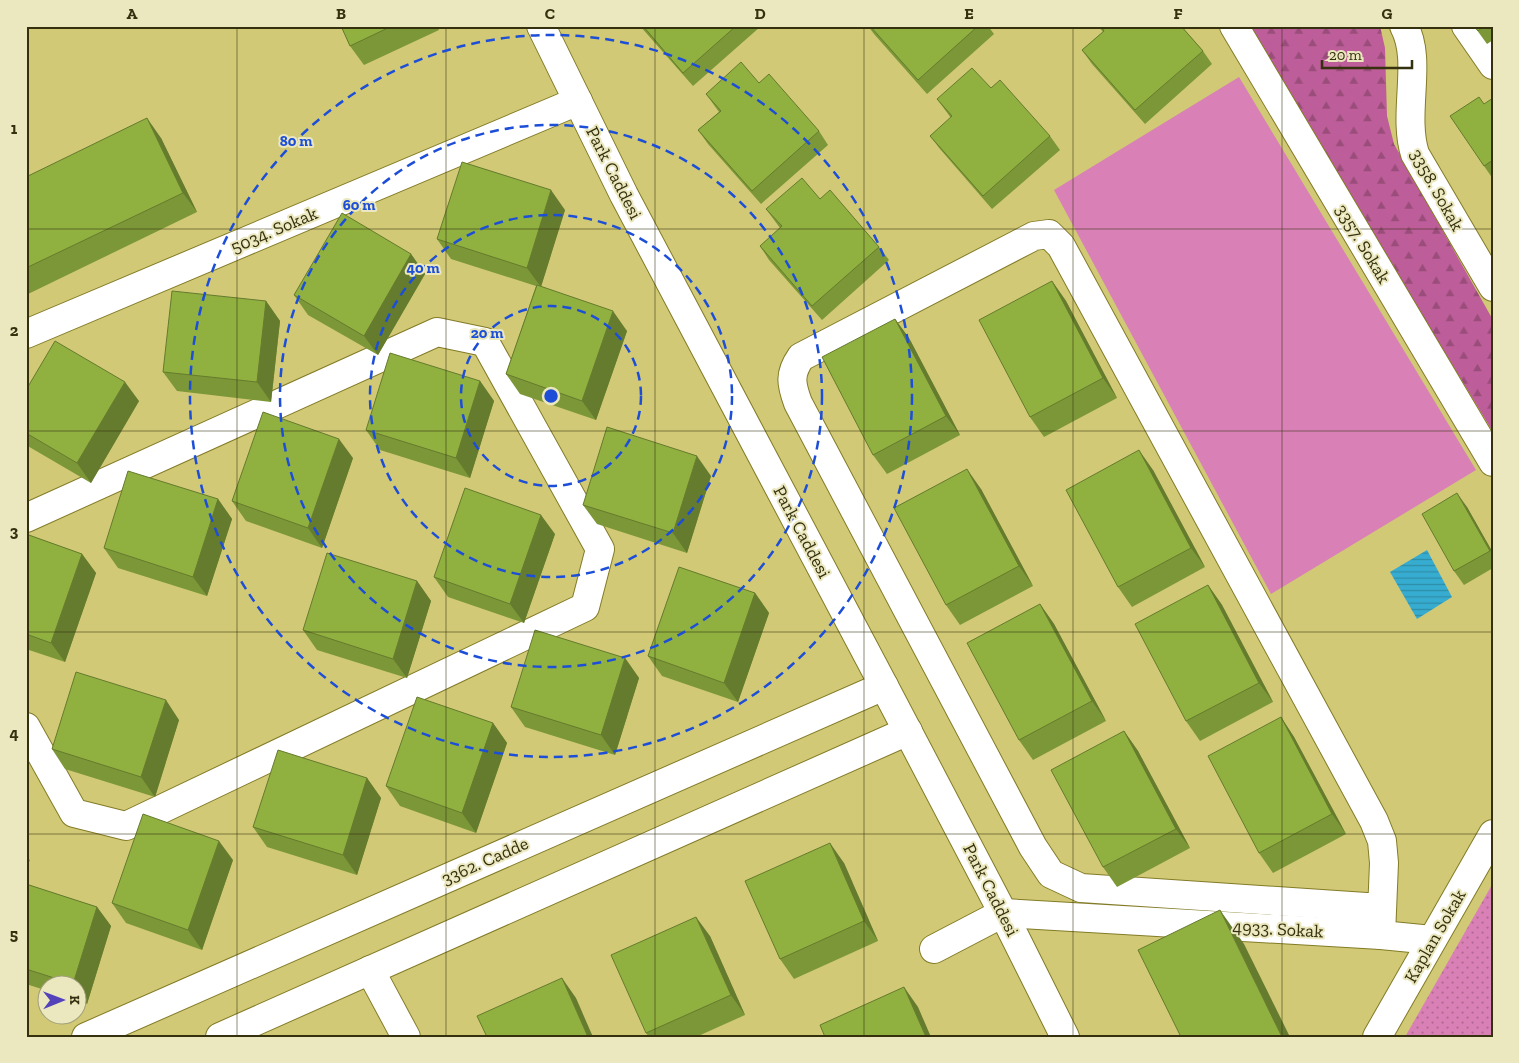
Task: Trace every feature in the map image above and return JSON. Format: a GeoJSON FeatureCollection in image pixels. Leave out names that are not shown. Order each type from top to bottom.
{"type":"FeatureCollection","features":[{"type":"Feature","properties":{"kind":"street","name":"Park Caddesi"},"geometry":{"type":"LineString","coordinates":[[541,26],[624,195],[908,731],[1065,1037]]}},
{"type":"Feature","properties":{"kind":"street","name":"3357. Sokak"},"geometry":{"type":"LineString","coordinates":[[1234,26],[1493,462]]}},
{"type":"Feature","properties":{"kind":"street","name":"3358. Sokak"},"geometry":{"type":"LineString","coordinates":[[1404,26],[1411,46],[1409,131],[1415,154],[1493,287]]}},
{"type":"Feature","properties":{"kind":"street"},"geometry":{"type":"LineString","coordinates":[[1466,26],[1493,65]]}},
{"type":"Feature","properties":{"kind":"street","name":"5034. Sokak"},"geometry":{"type":"LineString","coordinates":[[26,334],[578,102]]}},
{"type":"Feature","properties":{"kind":"street"},"geometry":{"type":"LineString","coordinates":[[1381,908],[1082,888],[1051,874],[1033,847],[798,403],[792,387],[793,369],[801,357],[1034,236],[1050,234],[1061,246],[1374,821],[1382,841],[1384,863],[1381,935]]}},
{"type":"Feature","properties":{"kind":"street"},"geometry":{"type":"LineString","coordinates":[[26,518],[437,332],[485,342],[600,549],[585,607],[126,826],[74,813],[26,727]]}},
{"type":"Feature","properties":{"kind":"street","name":"3362. Cadde"},"geometry":{"type":"LineString","coordinates":[[86,1037],[884,686]]}},
{"type":"Feature","properties":{"kind":"street"},"geometry":{"type":"LineString","coordinates":[[220,1037],[908,731]]}},
{"type":"Feature","properties":{"kind":"street","name":"Kaplan Sokak"},"geometry":{"type":"LineString","coordinates":[[1377,1037],[1493,834]]}},
{"type":"Feature","properties":{"kind":"street"},"geometry":{"type":"LineString","coordinates":[[934,949],[1003,913]]}},
{"type":"Feature","properties":{"kind":"street","name":"4933. Sokak"},"geometry":{"type":"LineString","coordinates":[[1003,913],[1381,935],[1432,940]]}},
{"type":"Feature","properties":{"kind":"street"},"geometry":{"type":"LineString","coordinates":[[370,970],[406,1037]]}},
{"type":"Feature","properties":{"kind":"shaded area"},"geometry":{"type":"Polygon","coordinates":[[[1239,77],[1476,470],[1271,594],[1054,190],[1239,77]]]}},
{"type":"Feature","properties":{"kind":"shaded area"},"geometry":{"type":"Polygon","coordinates":[[[1493,883],[1493,1037],[1405,1037],[1493,883]]]}},
{"type":"Feature","properties":{"kind":"green space"},"geometry":{"type":"Polygon","coordinates":[[[1247,26],[1380,26],[1385,48],[1387,116],[1394,144],[1493,320],[1493,432],[1247,26]]]}},
{"type":"Feature","properties":{"kind":"water"},"geometry":{"type":"Polygon","coordinates":[[[1427,550],[1452,597],[1417,619],[1390,572],[1427,550]]]}},
{"type":"Feature","properties":{"kind":"building"},"geometry":{"type":"Polygon","coordinates":[[[341,26],[392,26],[350,46],[341,26]]]}},
{"type":"Feature","properties":{"kind":"building"},"geometry":{"type":"Polygon","coordinates":[[[643,26],[736,26],[683,73],[643,26]]]}},
{"type":"Feature","properties":{"kind":"building"},"geometry":{"type":"Polygon","coordinates":[[[870,26],[978,26],[918,80],[870,26]]]}},
{"type":"Feature","properties":{"kind":"building"},"geometry":{"type":"Polygon","coordinates":[[[1101,26],[1181,26],[1203,51],[1135,110],[1082,50],[1104,31],[1101,26]]]}},
{"type":"Feature","properties":{"kind":"building"},"geometry":{"type":"Polygon","coordinates":[[[1474,26],[1484,26],[1478,31],[1474,26]]]}},
{"type":"Feature","properties":{"kind":"building"},"geometry":{"type":"Polygon","coordinates":[[[741,62],[759,83],[769,74],[819,131],[752,191],[698,130],[721,111],[706,94],[741,62]]]}},
{"type":"Feature","properties":{"kind":"building"},"geometry":{"type":"Polygon","coordinates":[[[972,68],[991,88],[1000,80],[1050,136],[983,196],[930,136],[952,116],[937,99],[972,68]]]}},
{"type":"Feature","properties":{"kind":"building"},"geometry":{"type":"Polygon","coordinates":[[[1479,97],[1484,104],[1493,98],[1493,160],[1484,166],[1450,116],[1479,97]]]}},
{"type":"Feature","properties":{"kind":"building"},"geometry":{"type":"Polygon","coordinates":[[[147,118],[183,193],[26,268],[26,177],[147,118]]]}},
{"type":"Feature","properties":{"kind":"building"},"geometry":{"type":"Polygon","coordinates":[[[462,162],[551,190],[527,268],[437,239],[462,162]]]}},
{"type":"Feature","properties":{"kind":"building"},"geometry":{"type":"Polygon","coordinates":[[[802,178],[820,199],[830,190],[879,247],[812,306],[760,246],[782,226],[766,209],[802,178]]]}},
{"type":"Feature","properties":{"kind":"building"},"geometry":{"type":"Polygon","coordinates":[[[342,213],[411,254],[364,336],[294,295],[342,213]]]}},
{"type":"Feature","properties":{"kind":"building"},"geometry":{"type":"Polygon","coordinates":[[[1052,281],[1103,378],[1030,417],[979,320],[1052,281]]]}},
{"type":"Feature","properties":{"kind":"building"},"geometry":{"type":"Polygon","coordinates":[[[537,285],[613,311],[582,401],[506,374],[537,285]]]}},
{"type":"Feature","properties":{"kind":"building"},"geometry":{"type":"Polygon","coordinates":[[[172,291],[266,301],[257,382],[163,372],[172,291]]]}},
{"type":"Feature","properties":{"kind":"building"},"geometry":{"type":"Polygon","coordinates":[[[895,319],[946,416],[873,455],[822,357],[895,319]]]}},
{"type":"Feature","properties":{"kind":"building"},"geometry":{"type":"Polygon","coordinates":[[[55,341],[125,382],[77,463],[26,433],[26,390],[55,341]]]}},
{"type":"Feature","properties":{"kind":"building"},"geometry":{"type":"Polygon","coordinates":[[[390,353],[480,381],[456,458],[366,430],[390,353]]]}},
{"type":"Feature","properties":{"kind":"building"},"geometry":{"type":"Polygon","coordinates":[[[263,412],[339,439],[308,528],[232,501],[263,412]]]}},
{"type":"Feature","properties":{"kind":"building"},"geometry":{"type":"Polygon","coordinates":[[[607,427],[697,456],[673,533],[583,505],[607,427]]]}},
{"type":"Feature","properties":{"kind":"building"},"geometry":{"type":"Polygon","coordinates":[[[1139,450],[1191,548],[1118,587],[1066,490],[1139,450]]]}},
{"type":"Feature","properties":{"kind":"building"},"geometry":{"type":"Polygon","coordinates":[[[967,469],[1019,566],[946,605],[894,508],[967,469]]]}},
{"type":"Feature","properties":{"kind":"building"},"geometry":{"type":"Polygon","coordinates":[[[128,471],[218,499],[193,577],[104,548],[128,471]]]}},
{"type":"Feature","properties":{"kind":"building"},"geometry":{"type":"Polygon","coordinates":[[[465,488],[541,515],[510,604],[434,577],[465,488]]]}},
{"type":"Feature","properties":{"kind":"building"},"geometry":{"type":"Polygon","coordinates":[[[1457,493],[1490,551],[1454,571],[1422,514],[1457,493]]]}},
{"type":"Feature","properties":{"kind":"building"},"geometry":{"type":"Polygon","coordinates":[[[26,534],[82,554],[51,643],[26,634],[26,534]]]}},
{"type":"Feature","properties":{"kind":"building"},"geometry":{"type":"Polygon","coordinates":[[[327,553],[417,581],[393,659],[303,630],[327,553]]]}},
{"type":"Feature","properties":{"kind":"building"},"geometry":{"type":"Polygon","coordinates":[[[679,567],[755,593],[724,683],[648,656],[679,567]]]}},
{"type":"Feature","properties":{"kind":"building"},"geometry":{"type":"Polygon","coordinates":[[[1208,585],[1259,683],[1186,721],[1135,624],[1208,585]]]}},
{"type":"Feature","properties":{"kind":"building"},"geometry":{"type":"Polygon","coordinates":[[[1040,604],[1092,701],[1019,740],[967,643],[1040,604]]]}},
{"type":"Feature","properties":{"kind":"building"},"geometry":{"type":"Polygon","coordinates":[[[535,630],[625,658],[601,735],[511,707],[535,630]]]}},
{"type":"Feature","properties":{"kind":"building"},"geometry":{"type":"Polygon","coordinates":[[[76,672],[166,700],[141,777],[52,749],[76,672]]]}},
{"type":"Feature","properties":{"kind":"building"},"geometry":{"type":"Polygon","coordinates":[[[417,697],[493,723],[462,813],[386,786],[417,697]]]}},
{"type":"Feature","properties":{"kind":"building"},"geometry":{"type":"Polygon","coordinates":[[[1281,717],[1332,814],[1259,853],[1208,756],[1281,717]]]}},
{"type":"Feature","properties":{"kind":"building"},"geometry":{"type":"Polygon","coordinates":[[[1124,731],[1176,829],[1103,867],[1051,770],[1124,731]]]}},
{"type":"Feature","properties":{"kind":"building"},"geometry":{"type":"Polygon","coordinates":[[[278,750],[367,778],[343,855],[253,827],[278,750]]]}},
{"type":"Feature","properties":{"kind":"building"},"geometry":{"type":"Polygon","coordinates":[[[143,814],[219,841],[188,930],[112,903],[143,814]]]}},
{"type":"Feature","properties":{"kind":"building"},"geometry":{"type":"Polygon","coordinates":[[[830,843],[864,921],[780,959],[745,881],[830,843]]]}},
{"type":"Feature","properties":{"kind":"building"},"geometry":{"type":"Polygon","coordinates":[[[26,884],[97,907],[75,976],[48,976],[26,969],[26,884]]]}},
{"type":"Feature","properties":{"kind":"building"},"geometry":{"type":"Polygon","coordinates":[[[1220,910],[1282,1037],[1181,1037],[1138,950],[1220,910]]]}},
{"type":"Feature","properties":{"kind":"building"},"geometry":{"type":"Polygon","coordinates":[[[696,917],[731,995],[646,1033],[611,955],[696,917]]]}},
{"type":"Feature","properties":{"kind":"building"},"geometry":{"type":"Polygon","coordinates":[[[562,978],[588,1037],[487,1037],[477,1016],[562,978]]]}},
{"type":"Feature","properties":{"kind":"building"},"geometry":{"type":"Polygon","coordinates":[[[904,987],[926,1037],[825,1037],[820,1025],[904,987]]]}}]}
